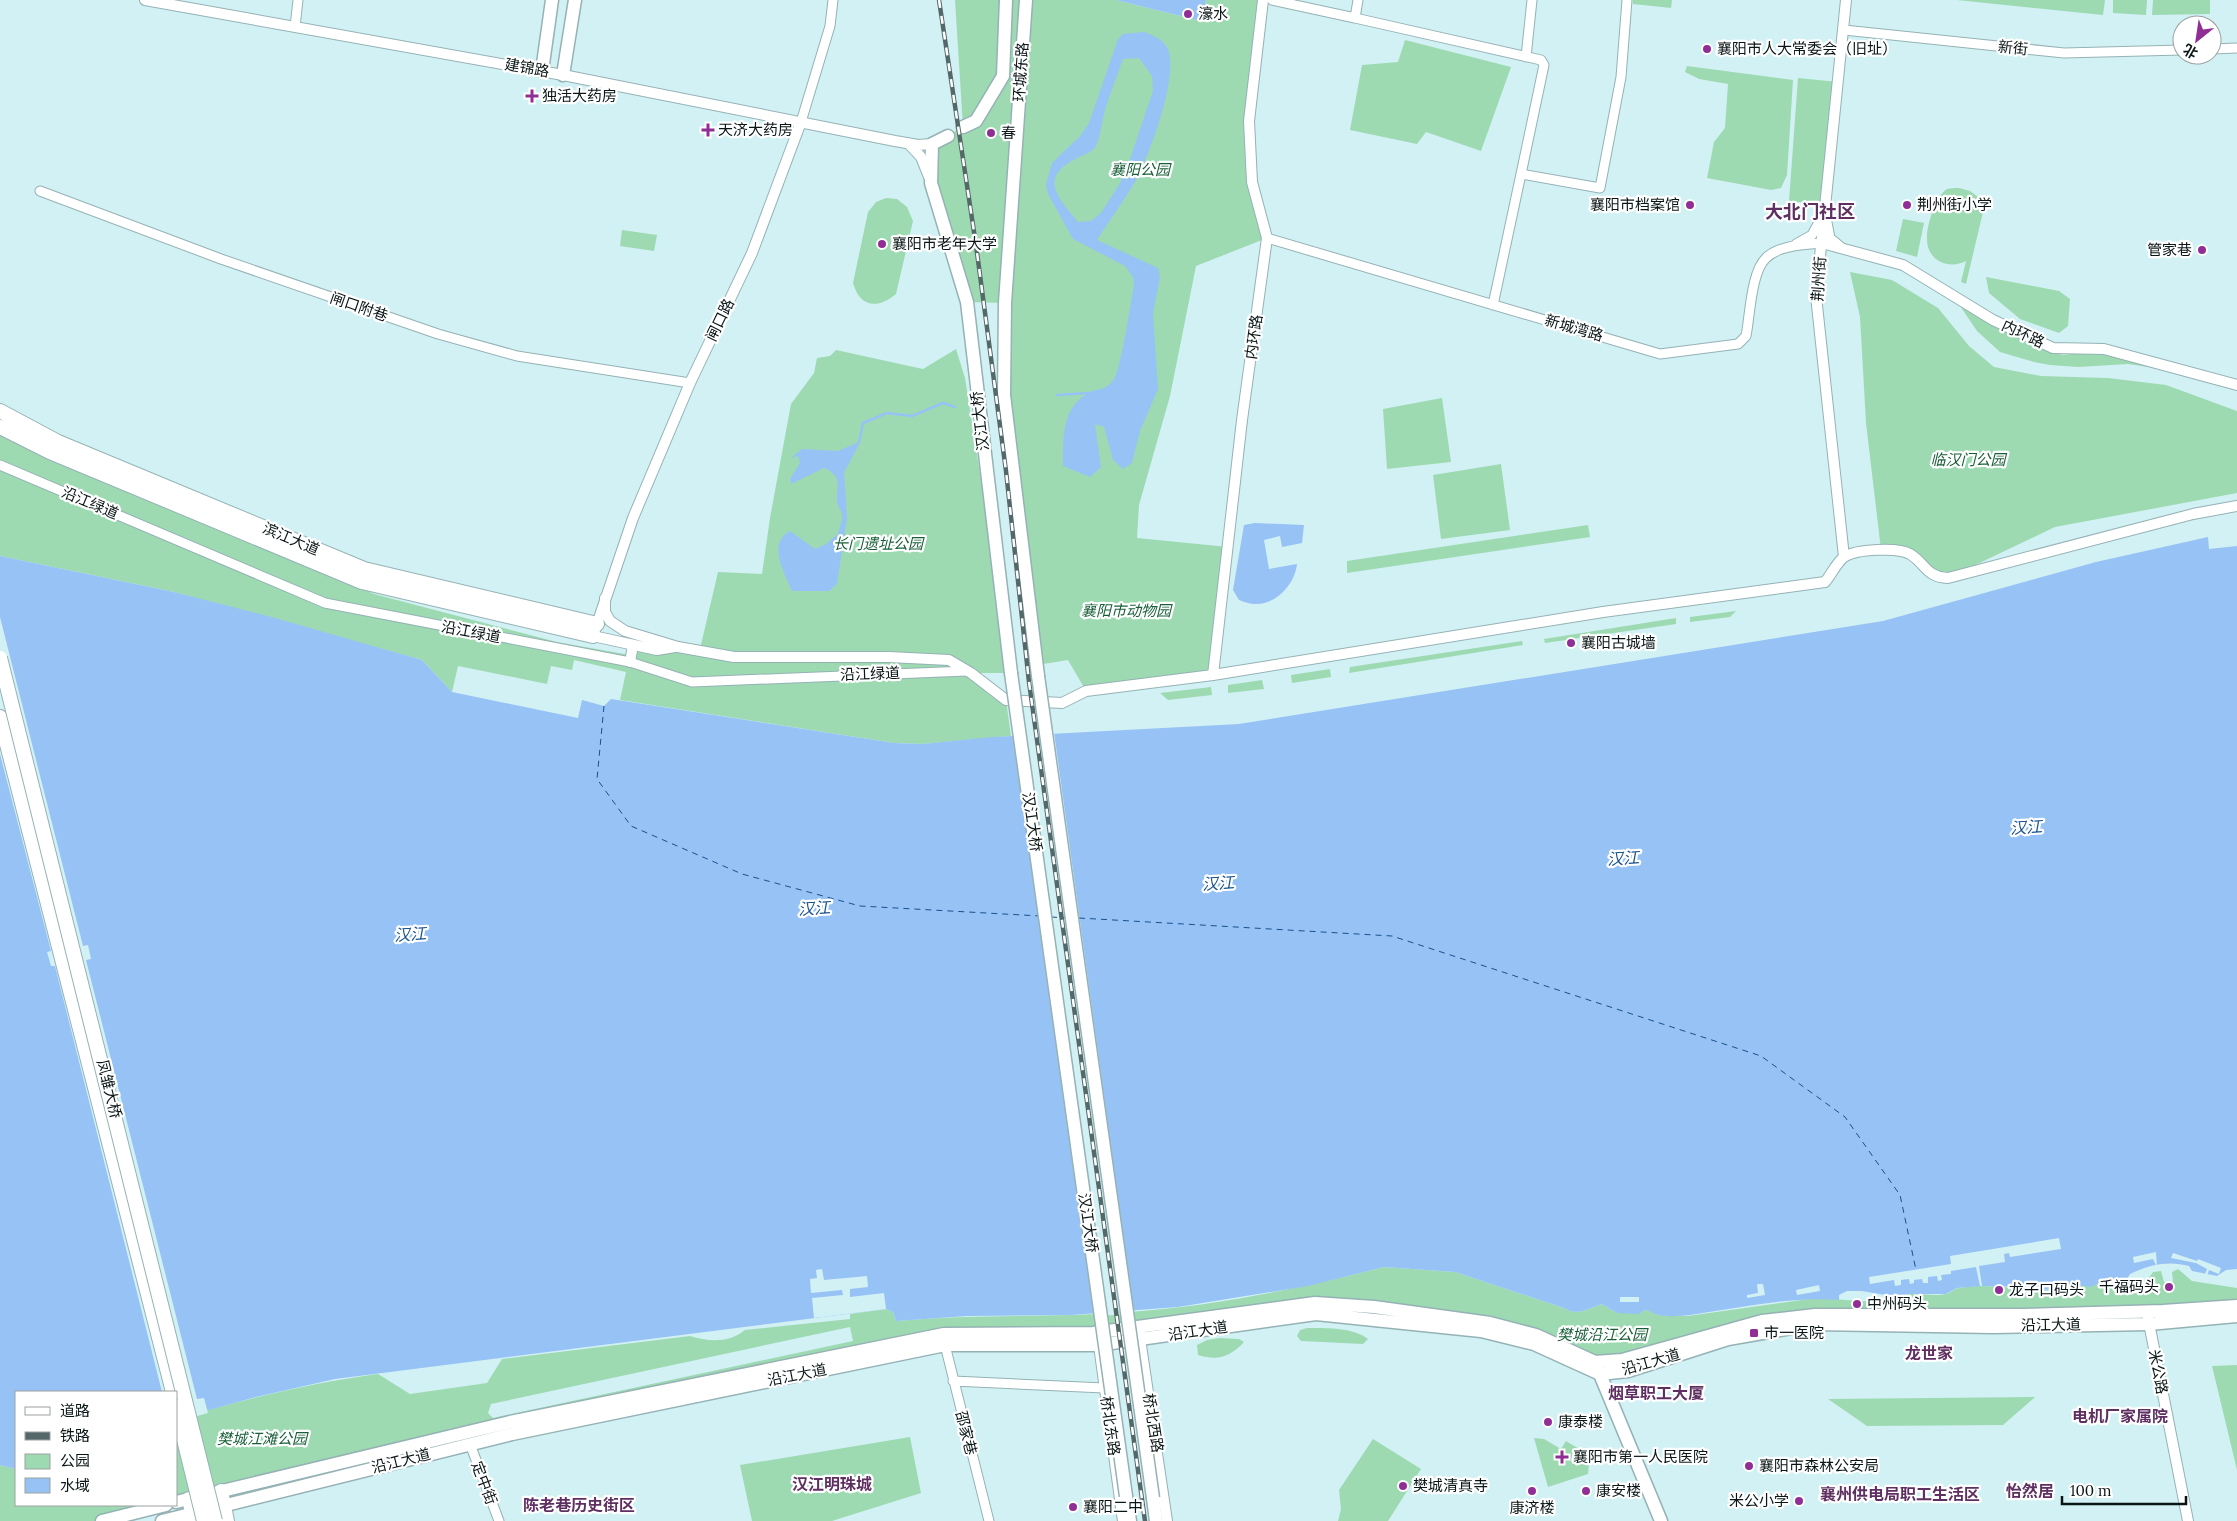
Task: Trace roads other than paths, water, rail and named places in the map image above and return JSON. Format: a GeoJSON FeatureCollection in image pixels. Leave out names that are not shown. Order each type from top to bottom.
{"type":"FeatureCollection","features":[{"type":"Feature","properties":{"kind":"main road"},"geometry":{"type":"LineString","coordinates":[[542,71],[552,0]]}},
{"type":"Feature","properties":{"kind":"main road"},"geometry":{"type":"LineString","coordinates":[[563,75],[575,0]]}},
{"type":"Feature","properties":{"kind":"main road","name":"环城东路"},"geometry":{"type":"LineString","coordinates":[[964,128],[976,121],[1003,76],[1006,0]]}},
{"type":"Feature","properties":{"kind":"main road","name":"环城东路"},"geometry":{"type":"LineString","coordinates":[[1016,143],[1026,0]]}},
{"type":"Feature","properties":{"kind":"main road"},"geometry":{"type":"LineString","coordinates":[[932,144],[948,136]]}},
{"type":"Feature","properties":{"kind":"main road","name":"汉江大桥"},"geometry":{"type":"LineString","coordinates":[[1016,143],[1005,303],[1004,395],[1038,676],[1156,1521]]}},
{"type":"Feature","properties":{"kind":"main road","name":"汉江大桥"},"geometry":{"type":"LineString","coordinates":[[932,144],[931,183],[967,302],[1011,673],[1130,1521]]}},
{"type":"Feature","properties":{"kind":"main road","name":"滨江大道"},"geometry":{"type":"LineString","coordinates":[[1,415],[50,452],[362,582],[595,630]]}},
{"type":"Feature","properties":{"kind":"main road","name":"凤雏大桥"},"geometry":{"type":"LineString","coordinates":[[0,658],[177,1391]]}},
{"type":"Feature","properties":{"kind":"main road","name":"凤雏大桥"},"geometry":{"type":"LineString","coordinates":[[0,717],[172,1391]]}},
{"type":"Feature","properties":{"kind":"main road","name":"沿江大道"},"geometry":{"type":"LineString","coordinates":[[183,1500],[510,1422],[944,1334],[1097,1332],[1315,1302],[1374,1307],[1490,1323],[1536,1335],[1595,1362],[1622,1360],[1762,1321],[1815,1314],[2148,1318],[2237,1316]]}},
{"type":"Feature","properties":{"kind":"main road","name":"沿江大道"},"geometry":{"type":"LineString","coordinates":[[162,1521],[197,1519],[224,1505],[470,1444],[945,1345],[1098,1345],[1300,1316],[1340,1316],[1481,1331],[1534,1344],[1600,1374],[1628,1371],[1728,1339],[1815,1324],[1993,1327],[2148,1318],[2237,1306]]}},
{"type":"Feature","properties":{"kind":"main road"},"geometry":{"type":"LineString","coordinates":[[1595,1362],[1661,1521]]}},
{"type":"Feature","properties":{"kind":"main road","name":"凤雏大桥"},"geometry":{"type":"LineString","coordinates":[[178,1395],[215,1521]]}},
{"type":"Feature","properties":{"kind":"main road"},"geometry":{"type":"LineString","coordinates":[[182,1412],[211,1467],[226,1521]]}},
{"type":"Feature","properties":{"kind":"main road","name":"凤雏大桥"},"geometry":{"type":"LineString","coordinates":[[182,1412],[197,1519]]}},
{"type":"Feature","properties":{"kind":"main road"},"geometry":{"type":"LineString","coordinates":[[221,1491],[226,1521]]}},
{"type":"Feature","properties":{"kind":"main road"},"geometry":{"type":"LineString","coordinates":[[183,1500],[197,1519]]}},
{"type":"Feature","properties":{"kind":"main road"},"geometry":{"type":"LineString","coordinates":[[102,1521],[162,1506]]}},
{"type":"Feature","properties":{"kind":"street","name":"建锦路"},"geometry":{"type":"LineString","coordinates":[[145,0],[542,71],[907,143],[918,145],[932,144]]}},
{"type":"Feature","properties":{"kind":"street"},"geometry":{"type":"LineString","coordinates":[[295,27],[298,0]]}},
{"type":"Feature","properties":{"kind":"street","name":"闸口路"},"geometry":{"type":"LineString","coordinates":[[595,630],[632,518],[690,382],[752,253],[801,122],[830,26],[833,0]]}},
{"type":"Feature","properties":{"kind":"street","name":"内环路"},"geometry":{"type":"LineString","coordinates":[[1213,675],[1242,420],[1267,238],[1252,182],[1249,121],[1264,0]]}},
{"type":"Feature","properties":{"kind":"street"},"geometry":{"type":"LineString","coordinates":[[1272,0],[1541,60],[1544,65],[1493,305]]}},
{"type":"Feature","properties":{"kind":"street"},"geometry":{"type":"LineString","coordinates":[[1355,18],[1358,0]]}},
{"type":"Feature","properties":{"kind":"street"},"geometry":{"type":"LineString","coordinates":[[1526,57],[1532,0]]}},
{"type":"Feature","properties":{"kind":"street"},"geometry":{"type":"LineString","coordinates":[[1520,174],[1600,188],[1621,77],[1627,0]]}},
{"type":"Feature","properties":{"kind":"street","name":"荆州街"},"geometry":{"type":"LineString","coordinates":[[1844,557],[1816,296],[1846,0]]}},
{"type":"Feature","properties":{"kind":"street","name":"新街"},"geometry":{"type":"LineString","coordinates":[[1844,30],[2064,53],[2172,50]]}},
{"type":"Feature","properties":{"kind":"street"},"geometry":{"type":"LineString","coordinates":[[2222,49],[2237,48]]}},
{"type":"Feature","properties":{"kind":"street"},"geometry":{"type":"LineString","coordinates":[[907,143],[921,157],[931,183]]}},
{"type":"Feature","properties":{"kind":"street","name":"闸口附巷"},"geometry":{"type":"LineString","coordinates":[[40,191],[221,259],[438,334],[517,356],[690,382]]}},
{"type":"Feature","properties":{"kind":"street"},"geometry":{"type":"LineString","coordinates":[[1792,246],[1812,235],[1825,212]]}},
{"type":"Feature","properties":{"kind":"street"},"geometry":{"type":"LineString","coordinates":[[1825,212],[1830,238],[1844,249]]}},
{"type":"Feature","properties":{"kind":"street","name":"新城湾路"},"geometry":{"type":"LineString","coordinates":[[1267,238],[1660,354],[1738,344],[1746,336],[1757,271],[1766,257],[1792,246],[1822,243]]}},
{"type":"Feature","properties":{"kind":"street","name":"内环路"},"geometry":{"type":"LineString","coordinates":[[1822,243],[1903,265],[1993,320],[2053,348],[2104,349],[2237,385]]}},
{"type":"Feature","properties":{"kind":"street","name":"沿江绿道"},"geometry":{"type":"LineString","coordinates":[[0,465],[325,603],[630,662],[692,682],[967,670]]}},
{"type":"Feature","properties":{"kind":"street"},"geometry":{"type":"LineString","coordinates":[[605,598],[605,612],[610,621],[625,631],[678,647],[734,657],[889,657],[949,660],[967,670],[1006,700],[1062,703],[1086,691],[1213,675],[1603,612],[1826,582],[1844,557],[1865,551],[1910,554],[1937,577],[1948,578],[2184,517],[2237,506]]}},
{"type":"Feature","properties":{"kind":"street"},"geometry":{"type":"LineString","coordinates":[[595,630],[633,645],[657,650],[678,647]]}},
{"type":"Feature","properties":{"kind":"street"},"geometry":{"type":"LineString","coordinates":[[630,662],[633,645]]}},
{"type":"Feature","properties":{"kind":"street","name":"米公路"},"geometry":{"type":"LineString","coordinates":[[2148,1318],[2188,1521]]}},
{"type":"Feature","properties":{"kind":"street","name":"桥北西路"},"geometry":{"type":"LineString","coordinates":[[1138,1326],[1167,1521]]}},
{"type":"Feature","properties":{"kind":"street","name":"桥北东路"},"geometry":{"type":"LineString","coordinates":[[1097,1332],[1122,1521]]}},
{"type":"Feature","properties":{"kind":"street","name":"邵家巷"},"geometry":{"type":"LineString","coordinates":[[945,1345],[989,1521]]}},
{"type":"Feature","properties":{"kind":"street"},"geometry":{"type":"LineString","coordinates":[[953,1381],[1104,1388]]}},
{"type":"Feature","properties":{"kind":"street","name":"定中街"},"geometry":{"type":"LineString","coordinates":[[470,1444],[499,1521]]}},
{"type":"Feature","properties":{"kind":"water","name":"濠水"},"geometry":{"type":"Polygon","coordinates":[[[1116,0],[1206,0],[1201,21],[1116,0]]]}},
{"type":"Feature","properties":{"kind":"water"},"geometry":{"type":"Polygon","coordinates":[[[1144,32],[1164,43],[1168,49],[1170,62],[1169,78],[1161,116],[1141,170],[1097,240],[1158,268],[1160,277],[1153,313],[1158,389],[1140,431],[1132,463],[1123,469],[1113,460],[1104,427],[1095,424],[1101,467],[1090,477],[1063,466],[1065,425],[1073,407],[1079,400],[1092,391],[1107,386],[1117,373],[1134,285],[1133,277],[1125,266],[1073,239],[1048,194],[1046,184],[1052,163],[1080,136],[1089,123],[1118,39],[1123,34],[1144,32]],[[1139,58],[1123,59],[1107,104],[1096,146],[1090,152],[1066,164],[1058,172],[1055,179],[1055,187],[1058,195],[1078,222],[1091,221],[1101,213],[1120,183],[1153,91],[1152,76],[1139,58]]]}},
{"type":"Feature","properties":{"kind":"water"},"geometry":{"type":"Polygon","coordinates":[[[859,442],[844,470],[847,518],[837,584],[829,591],[792,591],[779,559],[779,543],[783,536],[790,531],[815,549],[826,544],[838,534],[842,512],[837,502],[837,478],[824,468],[791,484],[790,479],[800,463],[798,456],[791,458],[802,449],[838,451],[859,442]]]}},
{"type":"Feature","properties":{"kind":"water"},"geometry":{"type":"Polygon","coordinates":[[[1255,523],[1304,525],[1302,543],[1282,547],[1280,536],[1264,540],[1269,569],[1297,564],[1293,579],[1283,592],[1270,601],[1255,604],[1239,600],[1233,590],[1244,525],[1255,523]]]}},
{"type":"Feature","properties":{"kind":"water","name":"汉江"},"geometry":{"type":"Polygon","coordinates":[[[2208,537],[2209,549],[2237,546],[2237,1269],[2226,1270],[2217,1276],[2192,1271],[2189,1266],[2174,1263],[2144,1268],[2130,1274],[2124,1284],[2112,1282],[2108,1285],[2098,1286],[2096,1284],[2091,1287],[2077,1285],[2076,1288],[2041,1290],[2019,1287],[1982,1286],[1957,1288],[1946,1294],[1909,1294],[1897,1297],[1862,1291],[1847,1291],[1839,1295],[1839,1300],[1783,1301],[1674,1316],[1659,1315],[1647,1310],[1639,1314],[1617,1313],[1602,1304],[1583,1311],[1574,1312],[1455,1272],[1384,1267],[1308,1286],[1178,1307],[1071,1315],[967,1316],[896,1321],[893,1312],[886,1309],[335,1379],[256,1397],[178,1418],[178,1391],[15,1391],[15,1469],[0,1465],[0,556],[174,592],[275,618],[422,660],[452,692],[578,718],[582,700],[604,706],[611,699],[894,743],[922,744],[992,737],[1239,724],[1883,621],[2096,562],[2208,537]]]}},
{"type":"Feature","properties":{"kind":"waterway"},"geometry":{"type":"LineString","coordinates":[[1057,395],[1089,393]]}},
{"type":"Feature","properties":{"kind":"waterway"},"geometry":{"type":"LineString","coordinates":[[844,470],[859,442],[863,423],[887,413],[912,416],[943,403],[955,407]]}},
{"type":"Feature","properties":{"kind":"railway"},"geometry":{"type":"LineString","coordinates":[[939,0],[976,245],[1006,471],[1029,682],[1145,1521]]}},
{"type":"Feature","properties":{"kind":"place","name":"濠水"},"geometry":{"type":"Point","coordinates":[1188,14]}},
{"type":"Feature","properties":{"kind":"place","name":"襄阳市人大常委会（旧址）"},"geometry":{"type":"Point","coordinates":[1707,49]}},
{"type":"Feature","properties":{"kind":"place","name":"独活大药房"},"geometry":{"type":"Point","coordinates":[532,96]}},
{"type":"Feature","properties":{"kind":"place","name":"天济大药房"},"geometry":{"type":"Point","coordinates":[708,130]}},
{"type":"Feature","properties":{"kind":"place","name":"春"},"geometry":{"type":"Point","coordinates":[991,133]}},
{"type":"Feature","properties":{"kind":"place","name":"襄阳市档案馆"},"geometry":{"type":"Point","coordinates":[1690,205]}},
{"type":"Feature","properties":{"kind":"place","name":"荆州街小学"},"geometry":{"type":"Point","coordinates":[1907,205]}},
{"type":"Feature","properties":{"kind":"place","name":"襄阳市老年大学"},"geometry":{"type":"Point","coordinates":[882,244]}},
{"type":"Feature","properties":{"kind":"place","name":"管家巷"},"geometry":{"type":"Point","coordinates":[2202,250]}},
{"type":"Feature","properties":{"kind":"place","name":"襄阳古城墙"},"geometry":{"type":"Point","coordinates":[1571,643]}},
{"type":"Feature","properties":{"kind":"place","name":"千福码头"},"geometry":{"type":"Point","coordinates":[2169,1287]}},
{"type":"Feature","properties":{"kind":"place","name":"龙子口码头"},"geometry":{"type":"Point","coordinates":[1999,1290]}},
{"type":"Feature","properties":{"kind":"place","name":"中州码头"},"geometry":{"type":"Point","coordinates":[1857,1304]}},
{"type":"Feature","properties":{"kind":"place","name":"市一医院"},"geometry":{"type":"Point","coordinates":[1754,1333]}},
{"type":"Feature","properties":{"kind":"place","name":"康泰楼"},"geometry":{"type":"Point","coordinates":[1548,1422]}},
{"type":"Feature","properties":{"kind":"place","name":"襄阳市第一人民医院"},"geometry":{"type":"Point","coordinates":[1562,1457]}},
{"type":"Feature","properties":{"kind":"place","name":"襄阳市森林公安局"},"geometry":{"type":"Point","coordinates":[1749,1466]}},
{"type":"Feature","properties":{"kind":"place","name":"樊城清真寺"},"geometry":{"type":"Point","coordinates":[1403,1486]}},
{"type":"Feature","properties":{"kind":"place","name":"康济楼"},"geometry":{"type":"Point","coordinates":[1532,1491]}},
{"type":"Feature","properties":{"kind":"place","name":"康安楼"},"geometry":{"type":"Point","coordinates":[1586,1491]}},
{"type":"Feature","properties":{"kind":"place","name":"米公小学"},"geometry":{"type":"Point","coordinates":[1799,1501]}},
{"type":"Feature","properties":{"kind":"place","name":"襄阳二中"},"geometry":{"type":"Point","coordinates":[1073,1507]}},
{"type":"Feature","properties":{"kind":"district","name":"大北门社区"},"geometry":{"type":"Point","coordinates":[1810,212]}},
{"type":"Feature","properties":{"kind":"district","name":"龙世家"},"geometry":{"type":"Point","coordinates":[1929,1353]}},
{"type":"Feature","properties":{"kind":"district","name":"烟草职工大厦"},"geometry":{"type":"Point","coordinates":[1656,1393]}},
{"type":"Feature","properties":{"kind":"district","name":"电机厂家属院"},"geometry":{"type":"Point","coordinates":[2120,1416]}},
{"type":"Feature","properties":{"kind":"district","name":"汉江明珠城"},"geometry":{"type":"Point","coordinates":[832,1484]}},
{"type":"Feature","properties":{"kind":"district","name":"怡然居"},"geometry":{"type":"Point","coordinates":[2030,1491]}},
{"type":"Feature","properties":{"kind":"district","name":"襄州供电局职工生活区"},"geometry":{"type":"Point","coordinates":[1900,1494]}},
{"type":"Feature","properties":{"kind":"district","name":"陈老巷历史街区"},"geometry":{"type":"Point","coordinates":[579,1505]}},
{"type":"Feature","properties":{"kind":"park label","name":"襄阳公园"},"geometry":{"type":"Point","coordinates":[1140,170]}},
{"type":"Feature","properties":{"kind":"park label","name":"临汉门公园"},"geometry":{"type":"Point","coordinates":[1968,460]}},
{"type":"Feature","properties":{"kind":"park label","name":"长门遗址公园"},"geometry":{"type":"Point","coordinates":[878,544]}},
{"type":"Feature","properties":{"kind":"park label","name":"襄阳市动物园"},"geometry":{"type":"Point","coordinates":[1126,611]}},
{"type":"Feature","properties":{"kind":"park label","name":"樊城沿江公园"},"geometry":{"type":"Point","coordinates":[1602,1335]}},
{"type":"Feature","properties":{"kind":"park label","name":"樊城江滩公园"},"geometry":{"type":"Point","coordinates":[262,1439]}}]}
